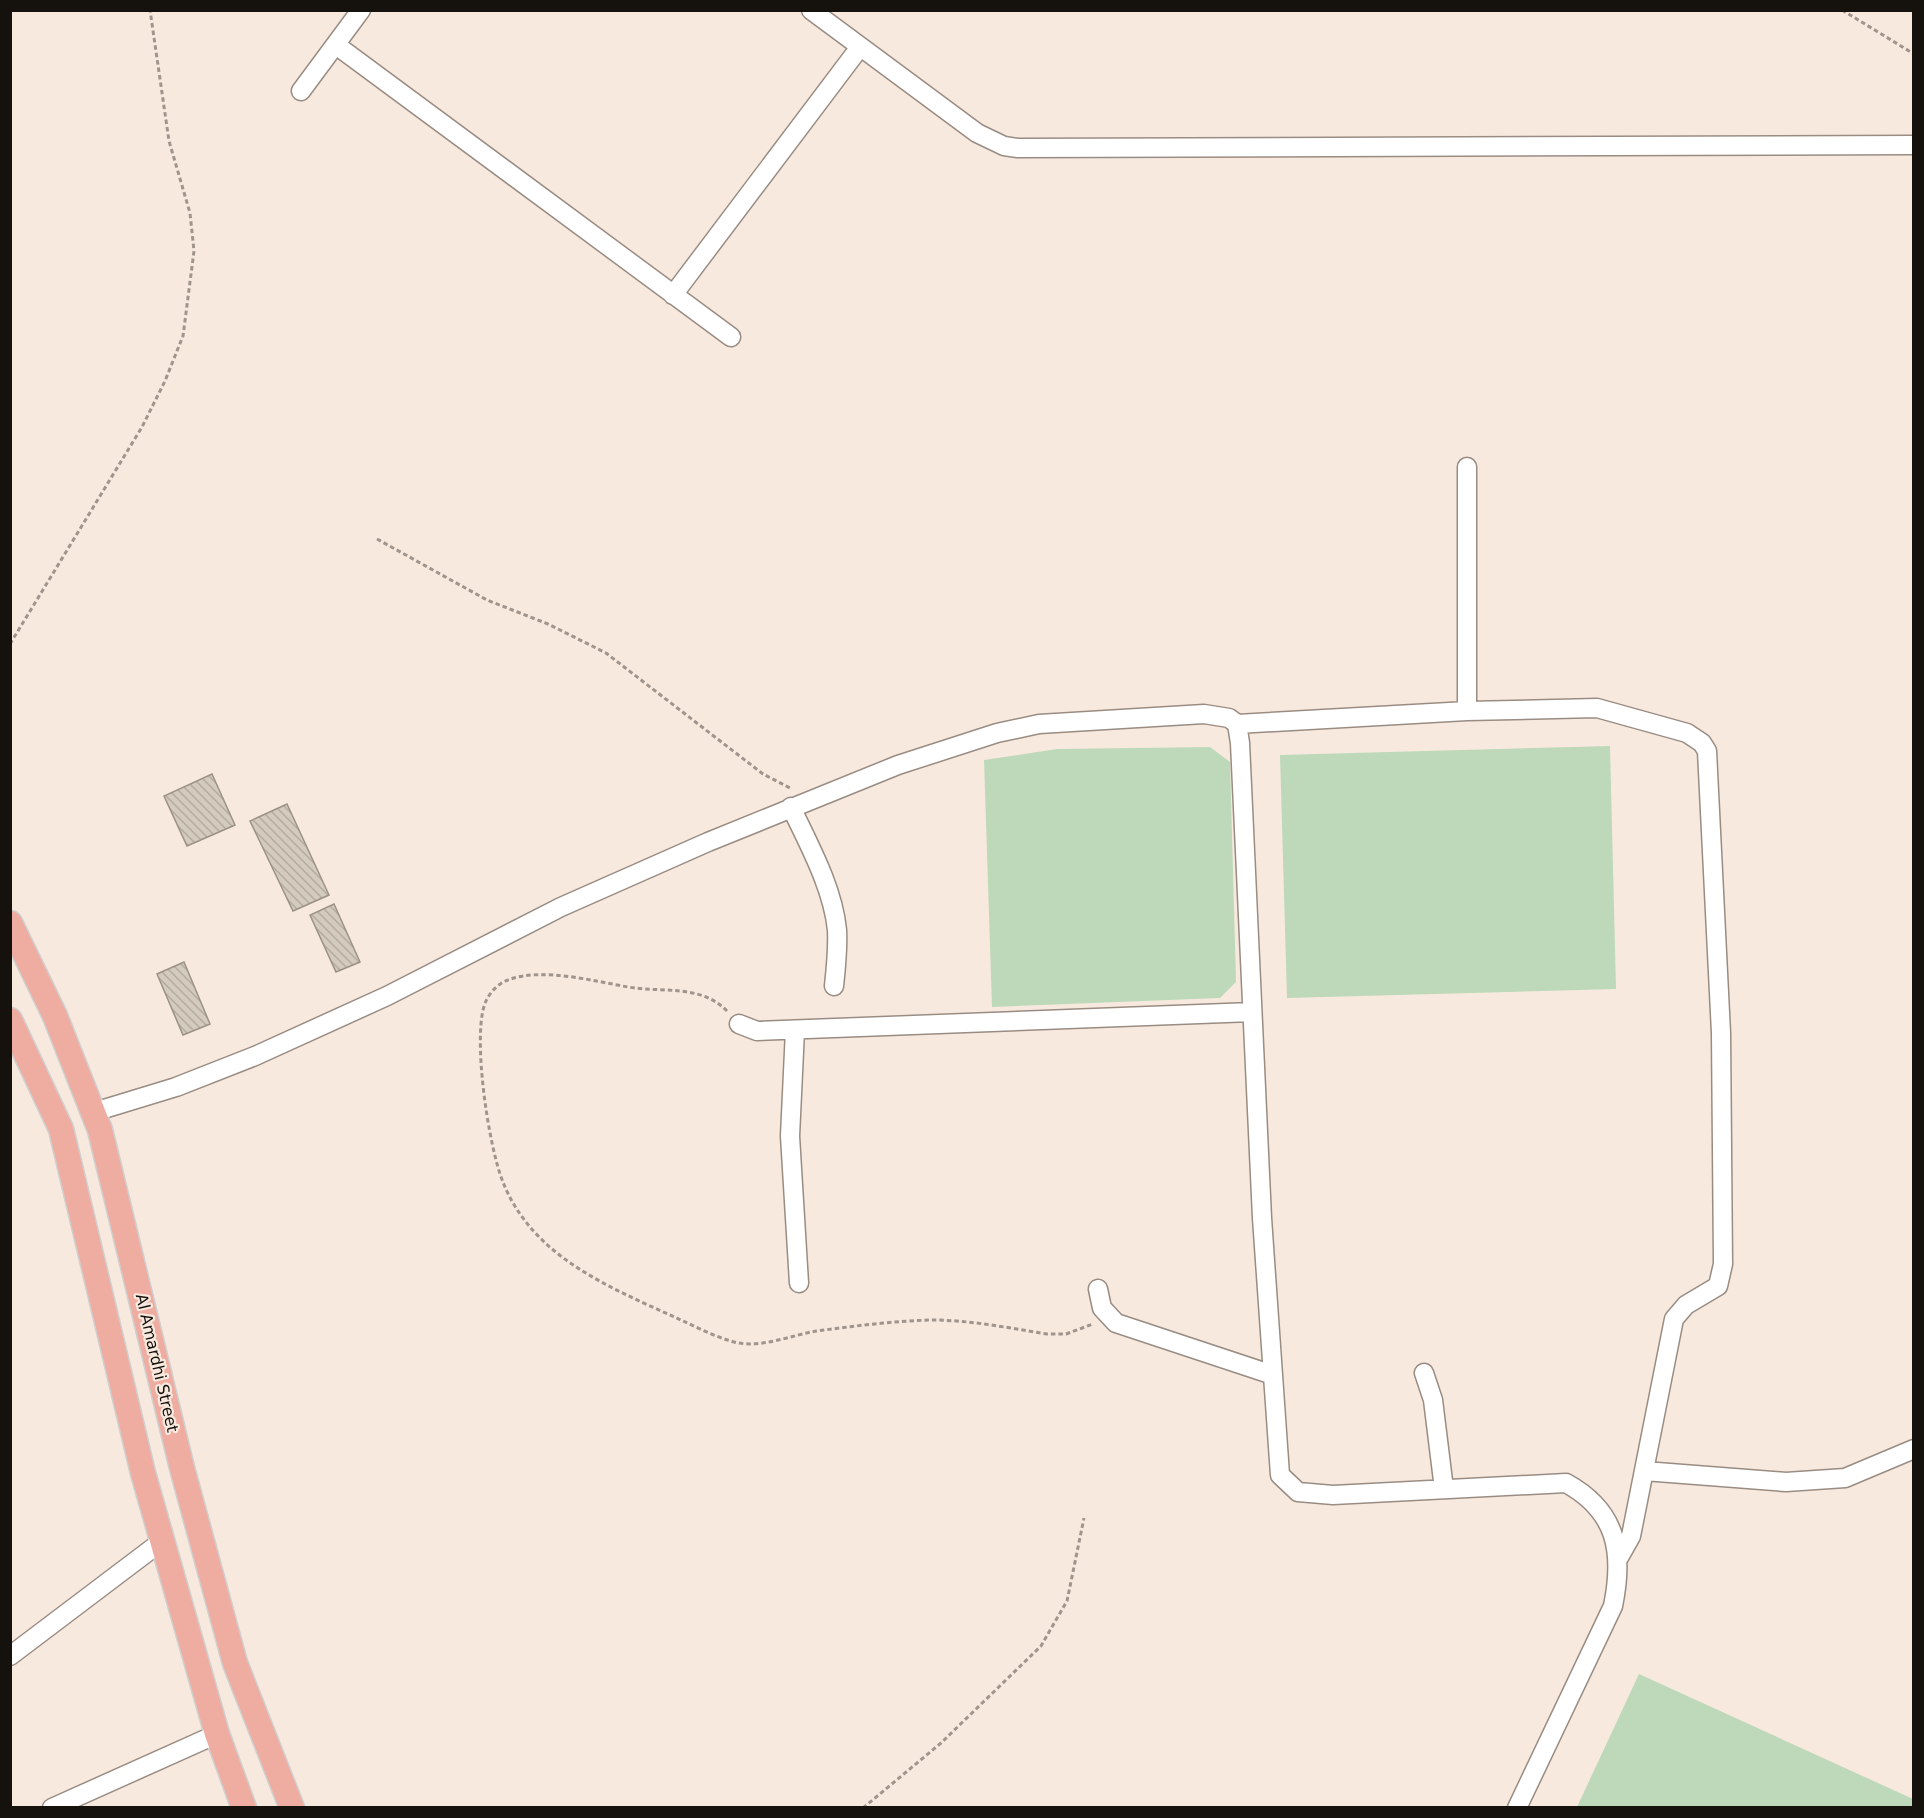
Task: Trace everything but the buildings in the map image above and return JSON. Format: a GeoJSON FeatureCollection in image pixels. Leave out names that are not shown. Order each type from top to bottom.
{"type":"FeatureCollection","features":[{"type":"Feature","properties":{"kind":"main road","name":"Al Amardhi Street"},"geometry":{"type":"LineString","coordinates":[[10,923],[56,1016],[94,1112],[132,1258],[182,1468],[235,1663],[292,1808]]}},
{"type":"Feature","properties":{"kind":"main road"},"geometry":{"type":"LineString","coordinates":[[10,1020],[61,1129],[142,1473],[217,1734],[244,1808]]}},
{"type":"Feature","properties":{"kind":"street"},"geometry":{"type":"LineString","coordinates":[[301,91],[362,10]]}},
{"type":"Feature","properties":{"kind":"street"},"geometry":{"type":"LineString","coordinates":[[812,10],[976,133],[1004,146],[1018,148],[1914,145]]}},
{"type":"Feature","properties":{"kind":"street"},"geometry":{"type":"LineString","coordinates":[[336,45],[732,338]]}},
{"type":"Feature","properties":{"kind":"street"},"geometry":{"type":"LineString","coordinates":[[674,295],[860,47]]}},
{"type":"Feature","properties":{"kind":"street"},"geometry":{"type":"LineString","coordinates":[[1467,467],[1467,711]]}},
{"type":"Feature","properties":{"kind":"street"},"geometry":{"type":"LineString","coordinates":[[94,1112],[176,1087],[255,1056],[387,996],[561,907],[791,807],[951,746],[1039,724],[1204,714],[1229,718],[1237,724],[1467,711],[1597,708],[1687,733],[1702,743],[1707,751],[1721,1033],[1723,1263],[1718,1286],[1686,1305],[1674,1319],[1631,1536],[1617,1561]]}},
{"type":"Feature","properties":{"kind":"street"},"geometry":{"type":"LineString","coordinates":[[1237,724],[1240,743],[1252,1012],[1280,1475],[1298,1492],[1333,1495],[1566,1483],[1586,1494],[1602,1513],[1617,1541],[1618,1584],[1613,1606],[1517,1808]]}},
{"type":"Feature","properties":{"kind":"street"},"geometry":{"type":"LineString","coordinates":[[791,807],[806,838],[832,907],[837,946],[834,986]]}},
{"type":"Feature","properties":{"kind":"street"},"geometry":{"type":"LineString","coordinates":[[739,1024],[757,1031],[1252,1012]]}},
{"type":"Feature","properties":{"kind":"street"},"geometry":{"type":"LineString","coordinates":[[795,1029],[790,1136],[799,1283]]}},
{"type":"Feature","properties":{"kind":"street"},"geometry":{"type":"LineString","coordinates":[[1098,1289],[1102,1308],[1108,1316],[1125,1327],[1273,1375]]}},
{"type":"Feature","properties":{"kind":"street"},"geometry":{"type":"LineString","coordinates":[[1424,1373],[1433,1400],[1444,1489]]}},
{"type":"Feature","properties":{"kind":"street"},"geometry":{"type":"LineString","coordinates":[[1644,1471],[1786,1482],[1845,1478],[1914,1449]]}},
{"type":"Feature","properties":{"kind":"street"},"geometry":{"type":"LineString","coordinates":[[10,1656],[162,1541]]}},
{"type":"Feature","properties":{"kind":"street"},"geometry":{"type":"LineString","coordinates":[[52,1808],[217,1734]]}},
{"type":"Feature","properties":{"kind":"path"},"geometry":{"type":"LineString","coordinates":[[10,644],[142,427],[165,381],[183,336],[194,251],[190,213],[169,141],[150,10]]}},
{"type":"Feature","properties":{"kind":"path"},"geometry":{"type":"LineString","coordinates":[[1842,10],[1914,54]]}},
{"type":"Feature","properties":{"kind":"path"},"geometry":{"type":"LineString","coordinates":[[377,539],[487,600],[548,624],[606,653],[763,774],[789,788],[819,796]]}},
{"type":"Feature","properties":{"kind":"path"},"geometry":{"type":"LineString","coordinates":[[739,1024],[712,997],[690,992],[652,990],[589,979],[543,976],[508,980],[494,989],[486,1000],[481,1036],[488,1129],[502,1182],[530,1227],[546,1244],[589,1275],[705,1331],[743,1344],[758,1344],[817,1331],[932,1320],[1066,1334],[1108,1316]]}},
{"type":"Feature","properties":{"kind":"path"},"geometry":{"type":"LineString","coordinates":[[863,1808],[926,1757],[1041,1646],[1067,1601],[1084,1518]]}},
{"type":"Feature","properties":{"kind":"green space"},"geometry":{"type":"Polygon","coordinates":[[[1610,746],[1616,989],[1287,998],[1280,755],[1610,746]]]}},
{"type":"Feature","properties":{"kind":"green space"},"geometry":{"type":"Polygon","coordinates":[[[1210,747],[1230,762],[1236,982],[1220,998],[992,1007],[984,760],[1057,749],[1210,747]]]}},
{"type":"Feature","properties":{"kind":"green space"},"geometry":{"type":"Polygon","coordinates":[[[1639,1674],[1913,1799],[1913,1807],[1577,1807],[1639,1674]]]}}]}
